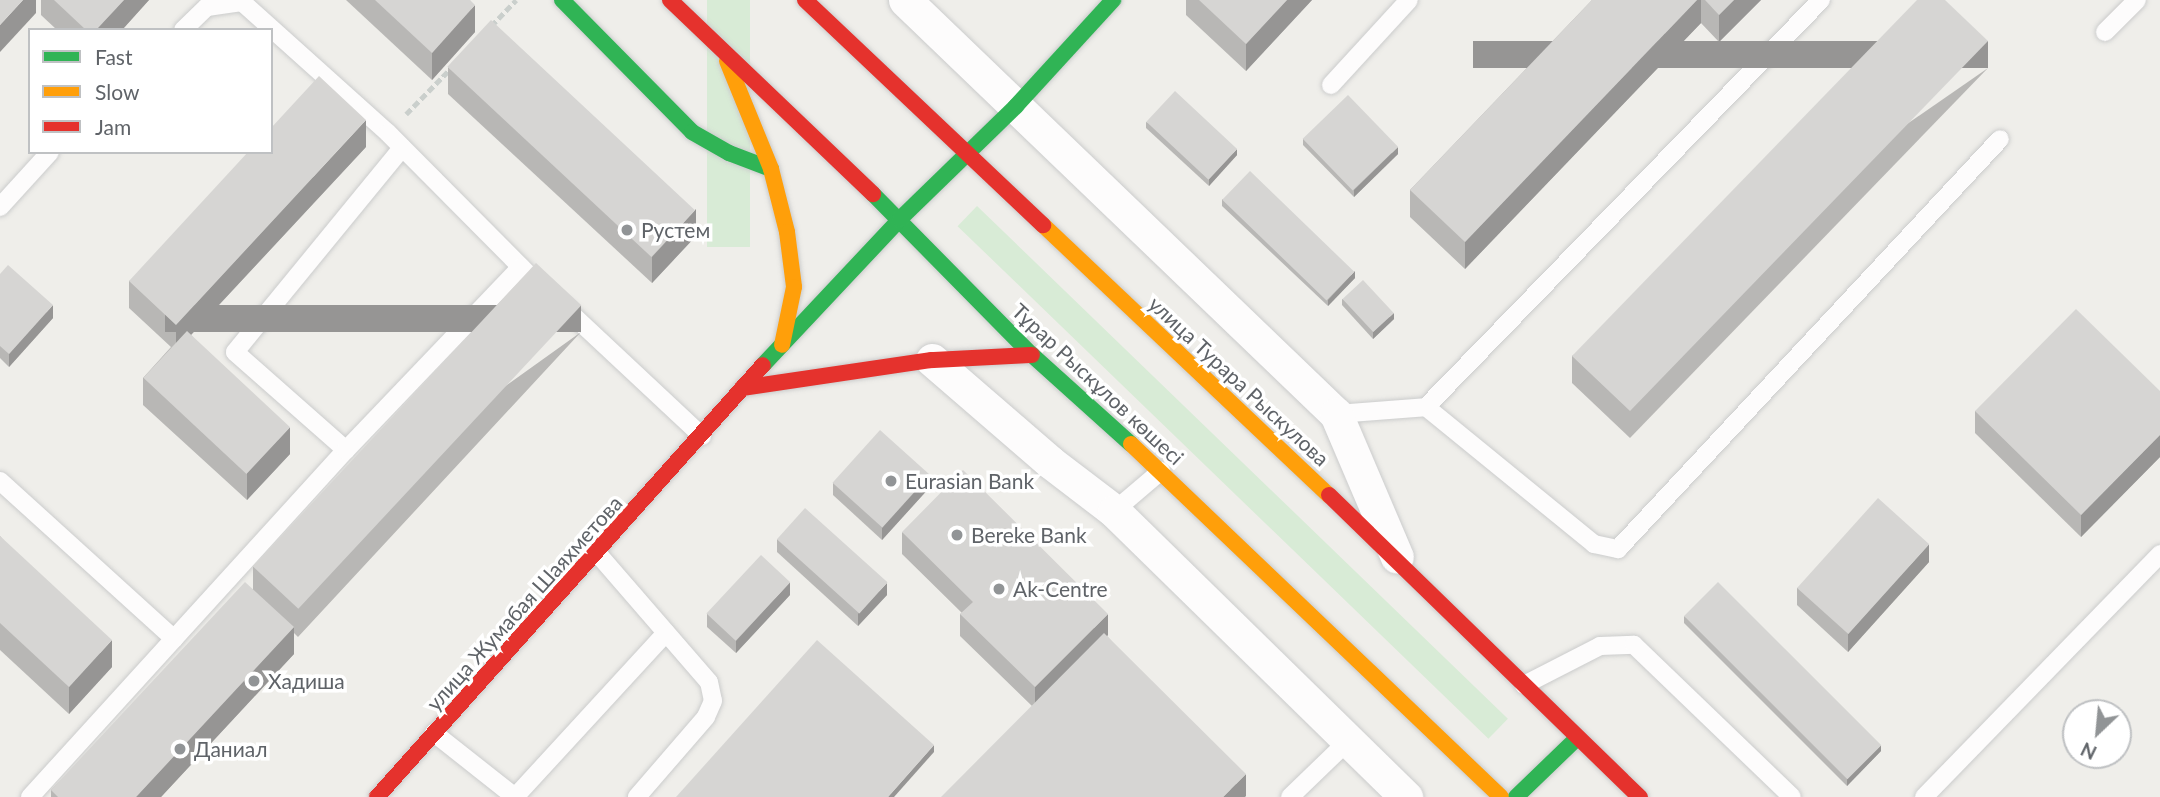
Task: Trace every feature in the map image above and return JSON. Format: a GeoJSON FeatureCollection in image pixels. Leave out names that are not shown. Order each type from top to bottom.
{"type":"FeatureCollection","features":[{"type":"Feature","properties":{"kind":"main road"},"geometry":{"type":"LineString","coordinates":[[562,0],[692,132],[729,153],[771,169]]}},
{"type":"Feature","properties":{"kind":"main road","name":"Тұрар Рыскұлов көшесі"},"geometry":{"type":"LineString","coordinates":[[670,0],[900,219],[1032,355],[1161,471],[1501,797]]}},
{"type":"Feature","properties":{"kind":"main road","name":"улица Турара Рыскулова"},"geometry":{"type":"LineString","coordinates":[[805,0],[1400,562],[1640,797]]}},
{"type":"Feature","properties":{"kind":"main road"},"geometry":{"type":"LineString","coordinates":[[900,219],[1016,106],[1113,0]]}},
{"type":"Feature","properties":{"kind":"main road"},"geometry":{"type":"LineString","coordinates":[[722,50],[771,169],[787,232],[794,287],[782,345]]}},
{"type":"Feature","properties":{"kind":"main road","name":"улица Жумабая Шаяхметова"},"geometry":{"type":"LineString","coordinates":[[377,797],[598,554],[741,388],[900,219]]}},
{"type":"Feature","properties":{"kind":"main road"},"geometry":{"type":"LineString","coordinates":[[741,388],[932,360],[1032,355]]}},
{"type":"Feature","properties":{"kind":"main road"},"geometry":{"type":"LineString","coordinates":[[1516,797],[1577,738]]}},
{"type":"Feature","properties":{"kind":"street"},"geometry":{"type":"LineString","coordinates":[[905,0],[1336,414],[1400,562]]}},
{"type":"Feature","properties":{"kind":"street"},"geometry":{"type":"LineString","coordinates":[[932,360],[1050,462],[1114,511],[1406,797]]}},
{"type":"Feature","properties":{"kind":"lane"},"geometry":{"type":"LineString","coordinates":[[1331,85],[1409,0]]}},
{"type":"Feature","properties":{"kind":"lane"},"geometry":{"type":"LineString","coordinates":[[1336,414],[1426,407],[1821,0]]}},
{"type":"Feature","properties":{"kind":"lane"},"geometry":{"type":"LineString","coordinates":[[2105,32],[2137,0]]}},
{"type":"Feature","properties":{"kind":"lane"},"geometry":{"type":"LineString","coordinates":[[185,28],[207,7],[242,2],[271,28]]}},
{"type":"Feature","properties":{"kind":"lane"},"geometry":{"type":"LineString","coordinates":[[273,30],[388,133],[521,267],[702,436]]}},
{"type":"Feature","properties":{"kind":"lane"},"geometry":{"type":"LineString","coordinates":[[1426,407],[1594,544],[1618,549],[2000,139]]}},
{"type":"Feature","properties":{"kind":"lane"},"geometry":{"type":"LineString","coordinates":[[346,450],[235,352],[402,148]]}},
{"type":"Feature","properties":{"kind":"lane"},"geometry":{"type":"LineString","coordinates":[[0,207],[48,154]]}},
{"type":"Feature","properties":{"kind":"lane"},"geometry":{"type":"LineString","coordinates":[[30,797],[346,450],[521,267]]}},
{"type":"Feature","properties":{"kind":"lane"},"geometry":{"type":"LineString","coordinates":[[1114,511],[1161,471]]}},
{"type":"Feature","properties":{"kind":"lane"},"geometry":{"type":"LineString","coordinates":[[0,481],[174,639]]}},
{"type":"Feature","properties":{"kind":"lane"},"geometry":{"type":"LineString","coordinates":[[598,554],[709,682],[713,701],[706,718],[636,797]]}},
{"type":"Feature","properties":{"kind":"lane"},"geometry":{"type":"LineString","coordinates":[[1924,797],[2160,554]]}},
{"type":"Feature","properties":{"kind":"lane"},"geometry":{"type":"LineString","coordinates":[[434,733],[515,797],[666,633]]}},
{"type":"Feature","properties":{"kind":"lane"},"geometry":{"type":"LineString","coordinates":[[1524,685],[1600,646],[1634,645],[1792,797]]}},
{"type":"Feature","properties":{"kind":"lane"},"geometry":{"type":"LineString","coordinates":[[1290,797],[1348,741]]}},
{"type":"Feature","properties":{"kind":"path"},"geometry":{"type":"LineString","coordinates":[[489,28],[516,0]]}},
{"type":"Feature","properties":{"kind":"path"},"geometry":{"type":"LineString","coordinates":[[388,133],[452,66]]}},
{"type":"Feature","properties":{"kind":"green space"},"geometry":{"type":"Polygon","coordinates":[[[707,0],[750,0],[750,247],[707,247],[707,0]]]}},
{"type":"Feature","properties":{"kind":"green space"},"geometry":{"type":"Polygon","coordinates":[[[977,206],[1508,719],[1488,739],[958,226],[977,206]]]}},
{"type":"Feature","properties":{"kind":"building"},"geometry":{"type":"Polygon","coordinates":[[[0,0],[23,0],[0,25],[0,0]]]}},
{"type":"Feature","properties":{"kind":"building"},"geometry":{"type":"Polygon","coordinates":[[[54,0],[124,0],[98,28],[84,28],[54,0]]]}},
{"type":"Feature","properties":{"kind":"building"},"geometry":{"type":"Polygon","coordinates":[[[375,0],[470,0],[475,5],[432,53],[375,0]]]}},
{"type":"Feature","properties":{"kind":"building"},"geometry":{"type":"Polygon","coordinates":[[[1199,0],[1287,0],[1246,44],[1199,0]]]}},
{"type":"Feature","properties":{"kind":"building"},"geometry":{"type":"Polygon","coordinates":[[[1592,0],[1697,0],[1465,242],[1410,190],[1592,0]]]}},
{"type":"Feature","properties":{"kind":"building"},"geometry":{"type":"Polygon","coordinates":[[[1705,0],[1734,0],[1719,15],[1705,0]]]}},
{"type":"Feature","properties":{"kind":"building"},"geometry":{"type":"Polygon","coordinates":[[[1917,0],[1945,0],[1988,41],[1630,411],[1572,356],[1917,0]]]}},
{"type":"Feature","properties":{"kind":"building"},"geometry":{"type":"Polygon","coordinates":[[[491,20],[695,210],[651,257],[447,67],[491,20]]]}},
{"type":"Feature","properties":{"kind":"building"},"geometry":{"type":"Polygon","coordinates":[[[319,76],[366,120],[176,325],[129,281],[246,154],[273,154],[273,126],[319,76]]]}},
{"type":"Feature","properties":{"kind":"building"},"geometry":{"type":"Polygon","coordinates":[[[1175,91],[1237,149],[1209,180],[1146,122],[1175,91]]]}},
{"type":"Feature","properties":{"kind":"building"},"geometry":{"type":"Polygon","coordinates":[[[1348,95],[1398,147],[1353,191],[1303,139],[1348,95]]]}},
{"type":"Feature","properties":{"kind":"building"},"geometry":{"type":"Polygon","coordinates":[[[1250,171],[1354,272],[1327,300],[1222,200],[1250,171]]]}},
{"type":"Feature","properties":{"kind":"building"},"geometry":{"type":"Polygon","coordinates":[[[536,263],[581,305],[298,609],[253,567],[536,263]]]}},
{"type":"Feature","properties":{"kind":"building"},"geometry":{"type":"Polygon","coordinates":[[[8,265],[53,305],[9,354],[0,346],[0,274],[8,265]]]}},
{"type":"Feature","properties":{"kind":"building"},"geometry":{"type":"Polygon","coordinates":[[[1363,280],[1394,313],[1373,332],[1343,299],[1363,280]]]}},
{"type":"Feature","properties":{"kind":"building"},"geometry":{"type":"Polygon","coordinates":[[[2076,309],[2160,391],[2160,435],[2081,515],[1975,411],[2076,309]]]}},
{"type":"Feature","properties":{"kind":"building"},"geometry":{"type":"Polygon","coordinates":[[[187,331],[290,427],[246,474],[143,378],[187,331]]]}},
{"type":"Feature","properties":{"kind":"building"},"geometry":{"type":"Polygon","coordinates":[[[880,430],[930,475],[882,528],[832,483],[880,430]]]}},
{"type":"Feature","properties":{"kind":"building","name":"Ak-Centre"},"geometry":{"type":"Polygon","coordinates":[[[963,470],[1108,614],[1035,687],[960,614],[973,602],[902,532],[963,470]]]}},
{"type":"Feature","properties":{"kind":"building"},"geometry":{"type":"Polygon","coordinates":[[[1878,498],[1929,544],[1848,634],[1797,588],[1878,498]]]}},
{"type":"Feature","properties":{"kind":"building"},"geometry":{"type":"Polygon","coordinates":[[[805,508],[887,582],[859,613],[777,539],[805,508]]]}},
{"type":"Feature","properties":{"kind":"building"},"geometry":{"type":"Polygon","coordinates":[[[0,536],[112,640],[69,687],[0,623],[0,536]]]}},
{"type":"Feature","properties":{"kind":"building"},"geometry":{"type":"Polygon","coordinates":[[[761,555],[790,582],[736,641],[706,614],[761,555]]]}},
{"type":"Feature","properties":{"kind":"building"},"geometry":{"type":"Polygon","coordinates":[[[245,582],[294,627],[136,797],[58,797],[51,790],[245,582]]]}},
{"type":"Feature","properties":{"kind":"building"},"geometry":{"type":"Polygon","coordinates":[[[1718,582],[1881,745],[1847,779],[1684,616],[1718,582]]]}},
{"type":"Feature","properties":{"kind":"building"},"geometry":{"type":"Polygon","coordinates":[[[1104,633],[1246,774],[1223,797],[941,797],[1104,633]]]}},
{"type":"Feature","properties":{"kind":"building"},"geometry":{"type":"Polygon","coordinates":[[[817,640],[934,745],[888,797],[676,797],[817,640]]]}},
{"type":"Feature","properties":{"kind":"traffic: fast"},"geometry":{"type":"LineString","coordinates":[[562,0],[692,132],[729,153],[771,169]]}},
{"type":"Feature","properties":{"kind":"traffic: fast"},"geometry":{"type":"LineString","coordinates":[[763,365],[900,219],[1016,106],[1113,0]]}},
{"type":"Feature","properties":{"kind":"traffic: fast"},"geometry":{"type":"LineString","coordinates":[[873,194],[1032,355],[1131,444]]}},
{"type":"Feature","properties":{"kind":"traffic: fast"},"geometry":{"type":"LineString","coordinates":[[1516,797],[1577,738]]}},
{"type":"Feature","properties":{"kind":"traffic: slow"},"geometry":{"type":"LineString","coordinates":[[727,61],[771,169],[787,232],[794,287],[782,345]]}},
{"type":"Feature","properties":{"kind":"traffic: slow"},"geometry":{"type":"LineString","coordinates":[[1043,225],[1329,495]]}},
{"type":"Feature","properties":{"kind":"traffic: slow"},"geometry":{"type":"LineString","coordinates":[[1131,444],[1501,797]]}},
{"type":"Feature","properties":{"kind":"traffic: jam"},"geometry":{"type":"LineString","coordinates":[[670,0],[873,194]]}},
{"type":"Feature","properties":{"kind":"traffic: jam"},"geometry":{"type":"LineString","coordinates":[[805,0],[1043,225]]}},
{"type":"Feature","properties":{"kind":"traffic: jam"},"geometry":{"type":"LineString","coordinates":[[742,388],[932,360],[1032,355]]}},
{"type":"Feature","properties":{"kind":"traffic: jam"},"geometry":{"type":"LineString","coordinates":[[377,797],[763,365]]}},
{"type":"Feature","properties":{"kind":"traffic: jam"},"geometry":{"type":"LineString","coordinates":[[1329,495],[1640,797]]}},
{"type":"Feature","properties":{"kind":"place","name":"Рустем"},"geometry":{"type":"Point","coordinates":[627,230]}},
{"type":"Feature","properties":{"kind":"place","name":"Eurasian Bank"},"geometry":{"type":"Point","coordinates":[891,481]}},
{"type":"Feature","properties":{"kind":"place","name":"Bereke Bank"},"geometry":{"type":"Point","coordinates":[957,535]}},
{"type":"Feature","properties":{"kind":"place","name":"Ak-Centre"},"geometry":{"type":"Point","coordinates":[999,589]}},
{"type":"Feature","properties":{"kind":"place","name":"Хадиша"},"geometry":{"type":"Point","coordinates":[254,681]}},
{"type":"Feature","properties":{"kind":"place","name":"Даниал"},"geometry":{"type":"Point","coordinates":[180,749]}}]}
